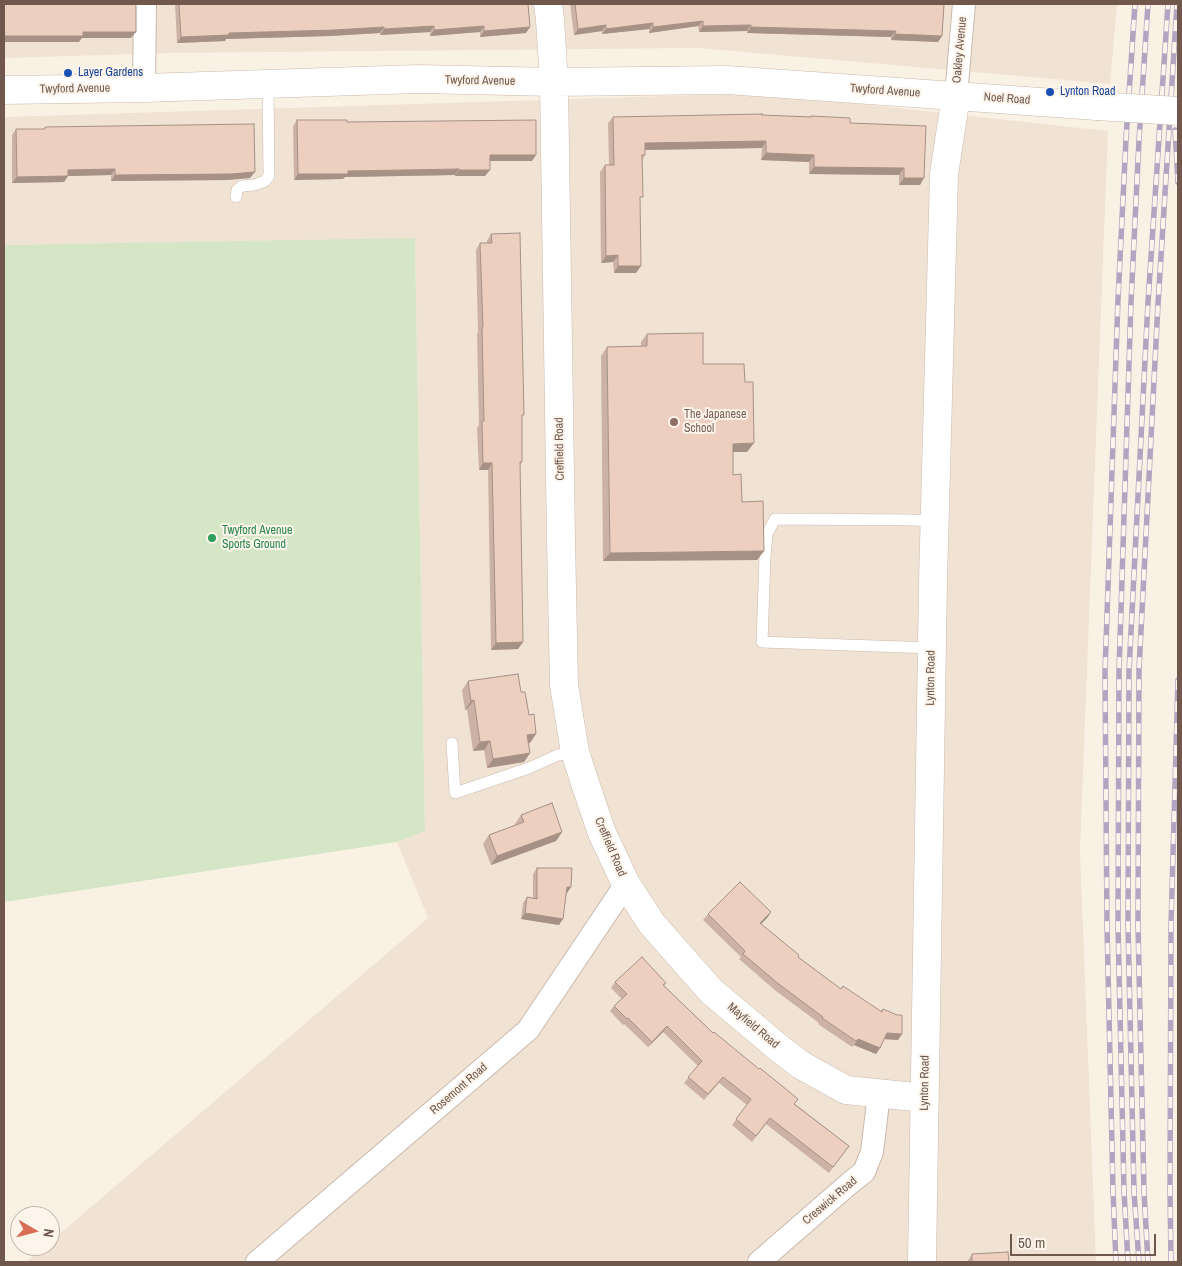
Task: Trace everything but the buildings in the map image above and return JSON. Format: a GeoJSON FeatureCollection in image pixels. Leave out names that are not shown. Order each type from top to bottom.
{"type":"FeatureCollection","features":[{"type":"Feature","properties":{"kind":"street"},"geometry":{"type":"LineString","coordinates":[[144,4],[144,88]]}},
{"type":"Feature","properties":{"kind":"street","name":"Creffield Road"},"geometry":{"type":"LineString","coordinates":[[548,4],[554,82],[564,685],[575,752],[602,833],[626,884]]}},
{"type":"Feature","properties":{"kind":"street","name":"Oakley Avenue"},"geometry":{"type":"LineString","coordinates":[[956,96],[964,4]]}},
{"type":"Feature","properties":{"kind":"street","name":"Twyford Avenue"},"geometry":{"type":"LineString","coordinates":[[4,90],[144,88],[418,79],[554,82],[727,80],[956,96]]}},
{"type":"Feature","properties":{"kind":"street","name":"Noel Road"},"geometry":{"type":"LineString","coordinates":[[956,96],[1178,111]]}},
{"type":"Feature","properties":{"kind":"street","name":"Lynton Road"},"geometry":{"type":"LineString","coordinates":[[922,1262],[934,521],[944,174],[956,96]]}},
{"type":"Feature","properties":{"kind":"street","name":"Mayfield Road"},"geometry":{"type":"LineString","coordinates":[[626,884],[652,924],[711,991],[780,1049],[812,1071],[846,1090],[925,1098]]}},
{"type":"Feature","properties":{"kind":"street","name":"Rosemont Road"},"geometry":{"type":"LineString","coordinates":[[257,1262],[528,1030],[626,884]]}},
{"type":"Feature","properties":{"kind":"street","name":"Creswick Road"},"geometry":{"type":"LineString","coordinates":[[759,1262],[864,1172],[872,1152],[879,1094]]}},
{"type":"Feature","properties":{"kind":"lane"},"geometry":{"type":"LineString","coordinates":[[236,197],[237,190],[242,186],[266,181],[270,176],[268,84]]}},
{"type":"Feature","properties":{"kind":"lane"},"geometry":{"type":"LineString","coordinates":[[932,648],[762,642],[767,534],[775,519],[934,521]]}},
{"type":"Feature","properties":{"kind":"lane"},"geometry":{"type":"LineString","coordinates":[[452,743],[455,793],[529,768],[558,755],[575,752]]}},
{"type":"Feature","properties":{"kind":"shaded area"},"geometry":{"type":"Polygon","coordinates":[[[4,4],[1117,4],[1110,84],[698,48],[170,53],[4,58],[4,4]]]}},
{"type":"Feature","properties":{"kind":"shaded area"},"geometry":{"type":"Polygon","coordinates":[[[760,93],[1108,131],[1080,850],[1096,1262],[26,1262],[33,1256],[60,1256],[60,1233],[428,918],[397,842],[425,831],[415,239],[4,245],[4,117],[760,93]]]}},
{"type":"Feature","properties":{"kind":"green space","name":"Twyford Avenue Sports Ground"},"geometry":{"type":"Polygon","coordinates":[[[415,238],[425,831],[397,842],[4,902],[4,245],[415,238]]]}},
{"type":"Feature","properties":{"kind":"railway"},"geometry":{"type":"LineString","coordinates":[[1116,1262],[1107,926],[1105,672],[1118,299],[1135,4]]}},
{"type":"Feature","properties":{"kind":"railway"},"geometry":{"type":"LineString","coordinates":[[1128,1262],[1124,1191],[1118,926],[1119,671],[1131,302],[1148,4]]}},
{"type":"Feature","properties":{"kind":"railway"},"geometry":{"type":"LineString","coordinates":[[1139,1262],[1134,1192],[1128,926],[1129,671],[1148,302],[1168,4]]}},
{"type":"Feature","properties":{"kind":"railway"},"geometry":{"type":"LineString","coordinates":[[1148,1262],[1144,1192],[1138,926],[1139,669],[1158,304],[1177,4]]}},
{"type":"Feature","properties":{"kind":"railway"},"geometry":{"type":"LineString","coordinates":[[1175,130],[1178,182]]}},
{"type":"Feature","properties":{"kind":"railway"},"geometry":{"type":"LineString","coordinates":[[1171,1262],[1171,925],[1178,680]]}},
{"type":"Feature","properties":{"kind":"place","name":"Layer Gardens"},"geometry":{"type":"Point","coordinates":[68,73]}},
{"type":"Feature","properties":{"kind":"place","name":"Lynton Road"},"geometry":{"type":"Point","coordinates":[1050,92]}},
{"type":"Feature","properties":{"kind":"place","name":"The Japanese School"},"geometry":{"type":"Point","coordinates":[674,422]}},
{"type":"Feature","properties":{"kind":"place","name":"Twyford Avenue Sports Ground"},"geometry":{"type":"Point","coordinates":[212,538]}}]}
